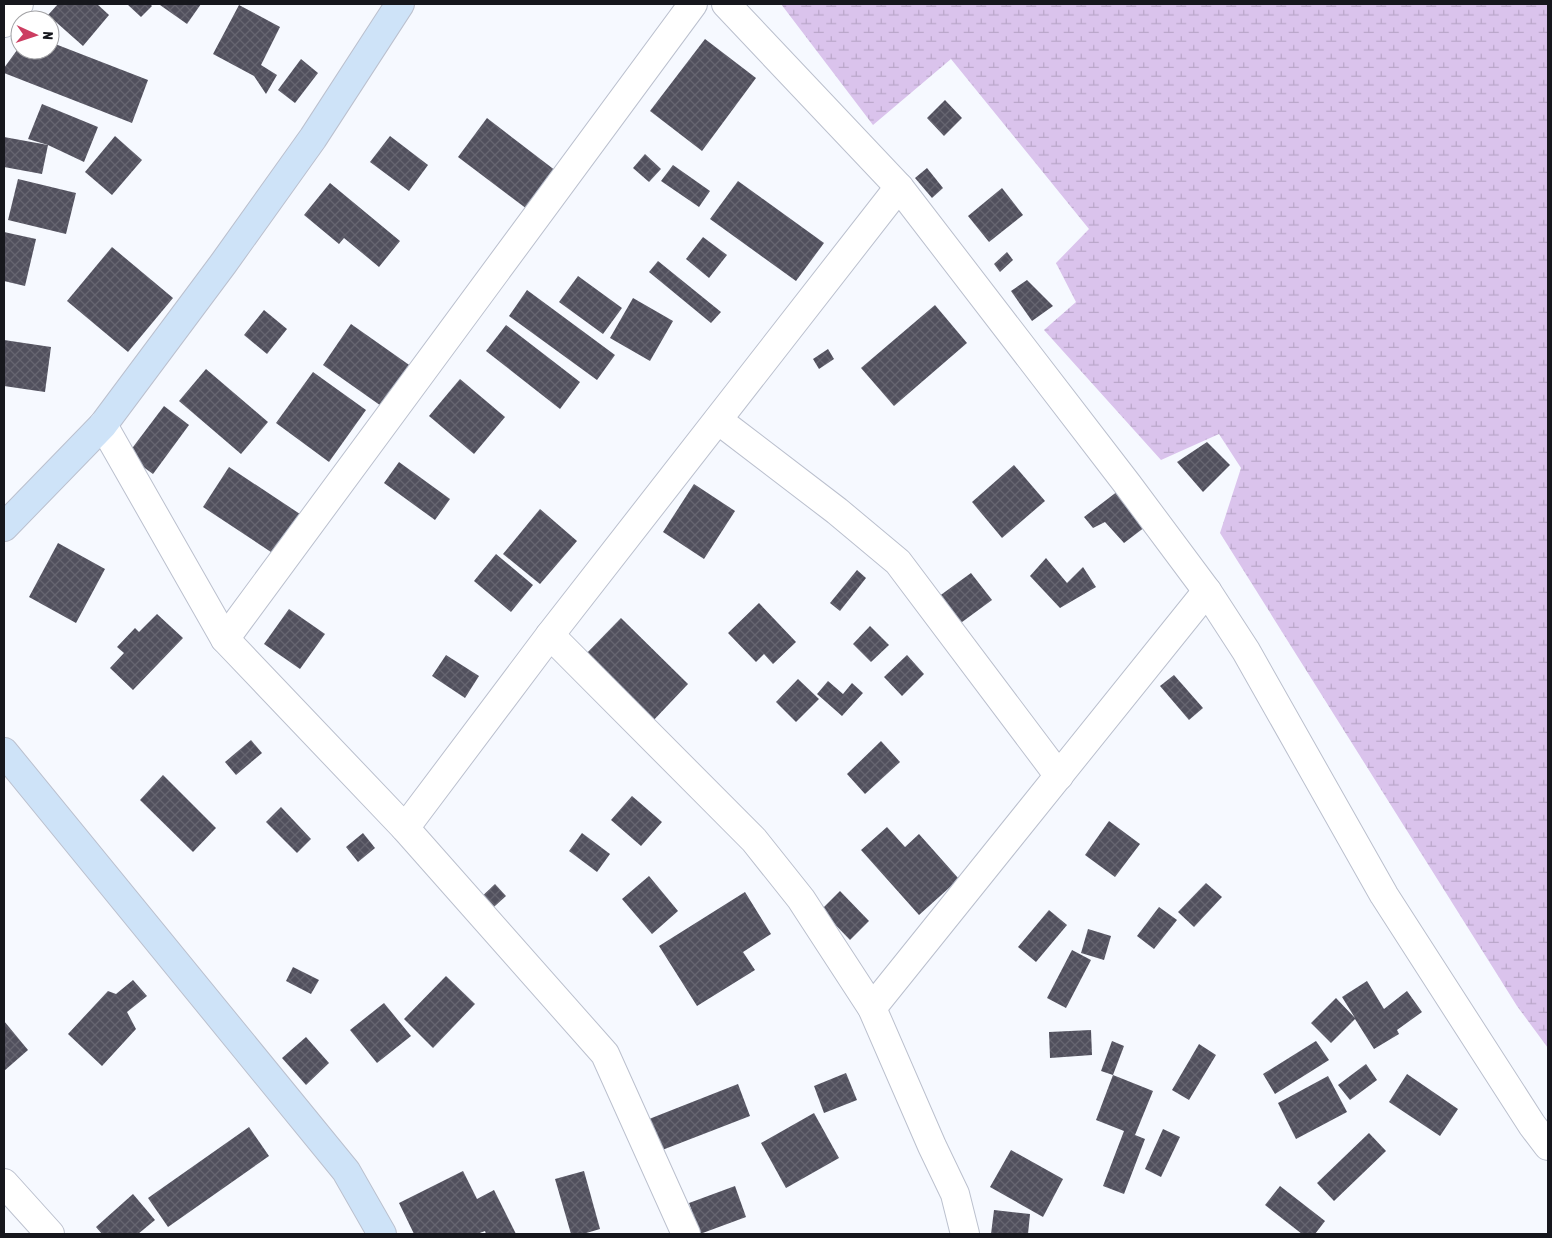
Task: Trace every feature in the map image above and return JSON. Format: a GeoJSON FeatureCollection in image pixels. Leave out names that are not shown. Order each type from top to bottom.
{"type":"FeatureCollection","features":[{"type":"Feature","properties":{"kind":"main road"},"geometry":{"type":"LineString","coordinates":[[4,526],[103,424],[218,271],[313,138],[400,4]]}},
{"type":"Feature","properties":{"kind":"main road"},"geometry":{"type":"LineString","coordinates":[[4,752],[346,1171],[382,1234]]}},
{"type":"Feature","properties":{"kind":"street"},"geometry":{"type":"LineString","coordinates":[[4,23],[19,4]]}},
{"type":"Feature","properties":{"kind":"street"},"geometry":{"type":"LineString","coordinates":[[225,639],[693,4]]}},
{"type":"Feature","properties":{"kind":"street"},"geometry":{"type":"LineString","coordinates":[[726,4],[899,187],[1122,477],[1207,591],[1246,651],[1384,895],[1532,1125],[1548,1146]]}},
{"type":"Feature","properties":{"kind":"street"},"geometry":{"type":"LineString","coordinates":[[405,828],[550,635],[899,187]]}},
{"type":"Feature","properties":{"kind":"street"},"geometry":{"type":"LineString","coordinates":[[718,420],[837,510],[898,562],[1059,776]]}},
{"type":"Feature","properties":{"kind":"street"},"geometry":{"type":"LineString","coordinates":[[103,424],[225,639],[405,828],[605,1054],[686,1234]]}},
{"type":"Feature","properties":{"kind":"street"},"geometry":{"type":"LineString","coordinates":[[872,1008],[1207,591]]}},
{"type":"Feature","properties":{"kind":"street"},"geometry":{"type":"LineString","coordinates":[[550,635],[754,840],[801,899],[872,1008],[955,1194],[964,1234]]}},
{"type":"Feature","properties":{"kind":"street"},"geometry":{"type":"LineString","coordinates":[[4,1183],[50,1234]]}},
{"type":"Feature","properties":{"kind":"green space"},"geometry":{"type":"Polygon","coordinates":[[[781,4],[1548,4],[1548,1048],[1517,1006],[1220,533],[1241,468],[1219,434],[1161,460],[1044,330],[1076,302],[1056,263],[1089,229],[951,59],[873,125],[781,4]]]}},
{"type":"Feature","properties":{"kind":"building"},"geometry":{"type":"Polygon","coordinates":[[[58,4],[97,4],[109,15],[83,46],[60,26],[60,10],[53,10],[58,4]]]}},
{"type":"Feature","properties":{"kind":"building"},"geometry":{"type":"Polygon","coordinates":[[[127,4],[150,4],[152,6],[141,17],[127,4]]]}},
{"type":"Feature","properties":{"kind":"building"},"geometry":{"type":"Polygon","coordinates":[[[161,4],[201,4],[187,24],[161,4]]]}},
{"type":"Feature","properties":{"kind":"building"},"geometry":{"type":"Polygon","coordinates":[[[239,5],[280,27],[261,65],[277,75],[266,94],[254,76],[213,54],[239,5]]]}},
{"type":"Feature","properties":{"kind":"building"},"geometry":{"type":"Polygon","coordinates":[[[705,39],[756,78],[702,151],[650,111],[705,39]]]}},
{"type":"Feature","properties":{"kind":"building"},"geometry":{"type":"Polygon","coordinates":[[[60,46],[148,80],[132,123],[4,73],[4,68],[10,60],[60,60],[60,46]]]}},
{"type":"Feature","properties":{"kind":"building"},"geometry":{"type":"Polygon","coordinates":[[[301,59],[318,73],[295,103],[278,90],[301,59]]]}},
{"type":"Feature","properties":{"kind":"building"},"geometry":{"type":"Polygon","coordinates":[[[945,100],[962,118],[944,136],[927,118],[945,100]]]}},
{"type":"Feature","properties":{"kind":"building"},"geometry":{"type":"Polygon","coordinates":[[[42,104],[98,127],[84,162],[48,145],[28,139],[42,104]]]}},
{"type":"Feature","properties":{"kind":"building"},"geometry":{"type":"Polygon","coordinates":[[[487,118],[556,171],[527,209],[458,157],[487,118]]]}},
{"type":"Feature","properties":{"kind":"building"},"geometry":{"type":"Polygon","coordinates":[[[115,136],[142,160],[112,195],[85,172],[115,136]]]}},
{"type":"Feature","properties":{"kind":"building"},"geometry":{"type":"Polygon","coordinates":[[[390,136],[428,165],[409,191],[370,162],[390,136]]]}},
{"type":"Feature","properties":{"kind":"building"},"geometry":{"type":"Polygon","coordinates":[[[4,137],[48,145],[42,174],[4,167],[4,137]]]}},
{"type":"Feature","properties":{"kind":"building"},"geometry":{"type":"Polygon","coordinates":[[[645,154],[661,169],[649,182],[633,168],[645,154]]]}},
{"type":"Feature","properties":{"kind":"building"},"geometry":{"type":"Polygon","coordinates":[[[673,165],[710,191],[699,207],[661,181],[673,165]]]}},
{"type":"Feature","properties":{"kind":"building"},"geometry":{"type":"Polygon","coordinates":[[[927,168],[943,188],[932,198],[915,178],[927,168]]]}},
{"type":"Feature","properties":{"kind":"building"},"geometry":{"type":"Polygon","coordinates":[[[18,179],[76,193],[66,234],[8,220],[18,179]]]}},
{"type":"Feature","properties":{"kind":"building"},"geometry":{"type":"Polygon","coordinates":[[[738,181],[824,243],[796,281],[710,219],[738,181]]]}},
{"type":"Feature","properties":{"kind":"building"},"geometry":{"type":"Polygon","coordinates":[[[330,183],[400,241],[379,267],[344,238],[339,244],[304,215],[330,183]]]}},
{"type":"Feature","properties":{"kind":"building"},"geometry":{"type":"Polygon","coordinates":[[[1002,188],[1023,215],[989,242],[968,216],[1002,188]]]}},
{"type":"Feature","properties":{"kind":"building"},"geometry":{"type":"Polygon","coordinates":[[[4,232],[36,239],[25,286],[4,281],[4,232]]]}},
{"type":"Feature","properties":{"kind":"building"},"geometry":{"type":"Polygon","coordinates":[[[703,237],[727,255],[709,278],[686,259],[703,237]]]}},
{"type":"Feature","properties":{"kind":"building"},"geometry":{"type":"Polygon","coordinates":[[[112,247],[173,298],[128,352],[67,301],[112,247]]]}},
{"type":"Feature","properties":{"kind":"building"},"geometry":{"type":"Polygon","coordinates":[[[1007,252],[1013,260],[1000,272],[994,264],[1007,252]]]}},
{"type":"Feature","properties":{"kind":"building"},"geometry":{"type":"Polygon","coordinates":[[[658,261],[721,312],[711,323],[649,272],[658,261]]]}},
{"type":"Feature","properties":{"kind":"building"},"geometry":{"type":"Polygon","coordinates":[[[578,276],[622,308],[603,334],[559,302],[578,276]]]}},
{"type":"Feature","properties":{"kind":"building"},"geometry":{"type":"Polygon","coordinates":[[[1027,280],[1053,306],[1032,321],[1011,291],[1027,280]]]}},
{"type":"Feature","properties":{"kind":"building"},"geometry":{"type":"Polygon","coordinates":[[[527,290],[615,355],[597,380],[509,316],[527,290]]]}},
{"type":"Feature","properties":{"kind":"building"},"geometry":{"type":"Polygon","coordinates":[[[633,298],[673,321],[650,361],[610,338],[633,298]]]}},
{"type":"Feature","properties":{"kind":"building"},"geometry":{"type":"Polygon","coordinates":[[[935,305],[967,343],[894,406],[861,368],[935,305]]]}},
{"type":"Feature","properties":{"kind":"building"},"geometry":{"type":"Polygon","coordinates":[[[264,310],[287,329],[267,354],[244,335],[264,310]]]}},
{"type":"Feature","properties":{"kind":"building"},"geometry":{"type":"Polygon","coordinates":[[[351,324],[422,374],[394,415],[323,365],[351,324]]]}},
{"type":"Feature","properties":{"kind":"building"},"geometry":{"type":"Polygon","coordinates":[[[506,325],[580,382],[560,409],[486,351],[506,325]]]}},
{"type":"Feature","properties":{"kind":"building"},"geometry":{"type":"Polygon","coordinates":[[[4,340],[51,347],[45,392],[4,386],[4,340]]]}},
{"type":"Feature","properties":{"kind":"building"},"geometry":{"type":"Polygon","coordinates":[[[828,349],[834,359],[819,369],[813,359],[828,349]]]}},
{"type":"Feature","properties":{"kind":"building"},"geometry":{"type":"Polygon","coordinates":[[[206,369],[268,422],[241,454],[179,401],[206,369]]]}},
{"type":"Feature","properties":{"kind":"building"},"geometry":{"type":"Polygon","coordinates":[[[313,372],[366,410],[329,462],[276,423],[313,372]]]}},
{"type":"Feature","properties":{"kind":"building"},"geometry":{"type":"Polygon","coordinates":[[[460,379],[505,417],[474,454],[429,416],[460,379]]]}},
{"type":"Feature","properties":{"kind":"building"},"geometry":{"type":"Polygon","coordinates":[[[164,406],[189,425],[153,474],[127,455],[164,406]]]}},
{"type":"Feature","properties":{"kind":"building"},"geometry":{"type":"Polygon","coordinates":[[[1207,442],[1230,465],[1203,492],[1177,462],[1207,442]]]}},
{"type":"Feature","properties":{"kind":"building"},"geometry":{"type":"Polygon","coordinates":[[[399,462],[450,499],[435,520],[384,483],[399,462]]]}},
{"type":"Feature","properties":{"kind":"building"},"geometry":{"type":"Polygon","coordinates":[[[1014,465],[1045,501],[1002,538],[972,502],[1014,465]]]}},
{"type":"Feature","properties":{"kind":"building"},"geometry":{"type":"Polygon","coordinates":[[[229,467],[306,518],[280,558],[203,507],[229,467]]]}},
{"type":"Feature","properties":{"kind":"building"},"geometry":{"type":"Polygon","coordinates":[[[694,484],[735,511],[704,559],[663,532],[694,484]]]}},
{"type":"Feature","properties":{"kind":"building"},"geometry":{"type":"Polygon","coordinates":[[[1118,491],[1145,527],[1124,543],[1105,522],[1093,528],[1084,517],[1118,491]]]}},
{"type":"Feature","properties":{"kind":"building"},"geometry":{"type":"Polygon","coordinates":[[[540,509],[577,541],[540,584],[503,554],[540,509]]]}},
{"type":"Feature","properties":{"kind":"building"},"geometry":{"type":"Polygon","coordinates":[[[58,543],[105,569],[76,623],[29,597],[58,543]]]}},
{"type":"Feature","properties":{"kind":"building"},"geometry":{"type":"Polygon","coordinates":[[[496,554],[533,585],[511,612],[474,581],[496,554]]]}},
{"type":"Feature","properties":{"kind":"building"},"geometry":{"type":"Polygon","coordinates":[[[1046,558],[1067,583],[1083,567],[1096,587],[1060,608],[1030,576],[1046,558]]]}},
{"type":"Feature","properties":{"kind":"building"},"geometry":{"type":"Polygon","coordinates":[[[857,570],[866,578],[840,611],[830,603],[857,570]]]}},
{"type":"Feature","properties":{"kind":"building"},"geometry":{"type":"Polygon","coordinates":[[[971,573],[992,600],[958,625],[938,597],[971,573]]]}},
{"type":"Feature","properties":{"kind":"building"},"geometry":{"type":"Polygon","coordinates":[[[759,603],[796,642],[773,664],[764,654],[756,662],[728,633],[759,603]]]}},
{"type":"Feature","properties":{"kind":"building"},"geometry":{"type":"Polygon","coordinates":[[[289,609],[325,634],[300,669],[264,644],[289,609]]]}},
{"type":"Feature","properties":{"kind":"building"},"geometry":{"type":"Polygon","coordinates":[[[157,614],[183,638],[133,690],[110,668],[124,653],[117,647],[135,628],[139,632],[157,614]]]}},
{"type":"Feature","properties":{"kind":"building"},"geometry":{"type":"Polygon","coordinates":[[[621,618],[688,684],[650,724],[582,658],[621,618]]]}},
{"type":"Feature","properties":{"kind":"building"},"geometry":{"type":"Polygon","coordinates":[[[870,626],[889,645],[871,662],[853,644],[870,626]]]}},
{"type":"Feature","properties":{"kind":"building"},"geometry":{"type":"Polygon","coordinates":[[[446,655],[479,676],[465,698],[432,676],[446,655]]]}},
{"type":"Feature","properties":{"kind":"building"},"geometry":{"type":"Polygon","coordinates":[[[907,655],[924,674],[902,696],[884,677],[907,655]]]}},
{"type":"Feature","properties":{"kind":"building"},"geometry":{"type":"Polygon","coordinates":[[[1174,675],[1203,708],[1189,720],[1160,686],[1174,675]]]}},
{"type":"Feature","properties":{"kind":"building"},"geometry":{"type":"Polygon","coordinates":[[[798,679],[819,699],[796,722],[776,702],[798,679]]]}},
{"type":"Feature","properties":{"kind":"building"},"geometry":{"type":"Polygon","coordinates":[[[828,681],[843,694],[852,683],[863,693],[842,716],[817,694],[828,681]]]}},
{"type":"Feature","properties":{"kind":"building"},"geometry":{"type":"Polygon","coordinates":[[[251,740],[262,753],[236,775],[225,762],[251,740]]]}},
{"type":"Feature","properties":{"kind":"building"},"geometry":{"type":"Polygon","coordinates":[[[881,741],[900,762],[865,794],[847,774],[881,741]]]}},
{"type":"Feature","properties":{"kind":"building"},"geometry":{"type":"Polygon","coordinates":[[[163,775],[216,828],[193,852],[140,800],[163,775]]]}},
{"type":"Feature","properties":{"kind":"building"},"geometry":{"type":"Polygon","coordinates":[[[632,796],[662,822],[641,846],[611,820],[632,796]]]}},
{"type":"Feature","properties":{"kind":"building"},"geometry":{"type":"Polygon","coordinates":[[[281,807],[311,839],[297,853],[266,822],[281,807]]]}},
{"type":"Feature","properties":{"kind":"building"},"geometry":{"type":"Polygon","coordinates":[[[1109,821],[1140,844],[1115,877],[1085,855],[1109,821]]]}},
{"type":"Feature","properties":{"kind":"building"},"geometry":{"type":"Polygon","coordinates":[[[887,827],[905,847],[919,834],[959,879],[919,915],[861,850],[887,827]]]}},
{"type":"Feature","properties":{"kind":"building"},"geometry":{"type":"Polygon","coordinates":[[[363,833],[375,848],[358,862],[346,847],[363,833]]]}},
{"type":"Feature","properties":{"kind":"building"},"geometry":{"type":"Polygon","coordinates":[[[582,833],[610,854],[597,872],[569,851],[582,833]]]}},
{"type":"Feature","properties":{"kind":"building"},"geometry":{"type":"Polygon","coordinates":[[[649,876],[678,911],[652,934],[622,899],[649,876]]]}},
{"type":"Feature","properties":{"kind":"building"},"geometry":{"type":"Polygon","coordinates":[[[1206,883],[1222,897],[1194,927],[1178,912],[1206,883]]]}},
{"type":"Feature","properties":{"kind":"building"},"geometry":{"type":"Polygon","coordinates":[[[495,884],[506,896],[485,915],[475,903],[495,884]]]}},
{"type":"Feature","properties":{"kind":"building"},"geometry":{"type":"Polygon","coordinates":[[[840,891],[869,921],[850,940],[821,910],[840,891]]]}},
{"type":"Feature","properties":{"kind":"building"},"geometry":{"type":"Polygon","coordinates":[[[745,892],[771,934],[743,952],[755,970],[697,1006],[659,946],[745,892]]]}},
{"type":"Feature","properties":{"kind":"building"},"geometry":{"type":"Polygon","coordinates":[[[1159,907],[1177,920],[1154,949],[1137,936],[1159,907]]]}},
{"type":"Feature","properties":{"kind":"building"},"geometry":{"type":"Polygon","coordinates":[[[1049,910],[1067,925],[1036,962],[1018,947],[1049,910]]]}},
{"type":"Feature","properties":{"kind":"building"},"geometry":{"type":"Polygon","coordinates":[[[1088,929],[1111,936],[1104,960],[1081,953],[1088,929]]]}},
{"type":"Feature","properties":{"kind":"building"},"geometry":{"type":"Polygon","coordinates":[[[1072,950],[1091,960],[1066,1008],[1047,998],[1072,950]]]}},
{"type":"Feature","properties":{"kind":"building"},"geometry":{"type":"Polygon","coordinates":[[[293,967],[319,980],[311,994],[286,981],[293,967]]]}},
{"type":"Feature","properties":{"kind":"building"},"geometry":{"type":"Polygon","coordinates":[[[446,976],[475,1004],[433,1048],[404,1019],[446,976]]]}},
{"type":"Feature","properties":{"kind":"building"},"geometry":{"type":"Polygon","coordinates":[[[133,980],[147,996],[127,1012],[136,1029],[102,1066],[68,1034],[108,991],[116,994],[133,980]]]}},
{"type":"Feature","properties":{"kind":"building"},"geometry":{"type":"Polygon","coordinates":[[[1367,981],[1384,1009],[1407,991],[1422,1012],[1397,1030],[1399,1034],[1374,1049],[1355,1019],[1331,1043],[1311,1023],[1336,998],[1355,1018],[1342,997],[1367,981]]]}},
{"type":"Feature","properties":{"kind":"building"},"geometry":{"type":"Polygon","coordinates":[[[384,1003],[411,1036],[377,1063],[350,1030],[384,1003]]]}},
{"type":"Feature","properties":{"kind":"building"},"geometry":{"type":"Polygon","coordinates":[[[4,1021],[28,1050],[4,1071],[4,1021]]]}},
{"type":"Feature","properties":{"kind":"building"},"geometry":{"type":"Polygon","coordinates":[[[1091,1030],[1092,1055],[1050,1058],[1049,1032],[1091,1030]]]}},
{"type":"Feature","properties":{"kind":"building"},"geometry":{"type":"Polygon","coordinates":[[[306,1037],[329,1063],[306,1085],[282,1058],[306,1037]]]}},
{"type":"Feature","properties":{"kind":"building"},"geometry":{"type":"Polygon","coordinates":[[[1112,1041],[1124,1046],[1113,1075],[1101,1071],[1112,1041]]]}},
{"type":"Feature","properties":{"kind":"building"},"geometry":{"type":"Polygon","coordinates":[[[1316,1041],[1329,1060],[1275,1094],[1263,1074],[1316,1041]]]}},
{"type":"Feature","properties":{"kind":"building"},"geometry":{"type":"Polygon","coordinates":[[[1199,1044],[1216,1055],[1189,1100],[1172,1090],[1199,1044]]]}},
{"type":"Feature","properties":{"kind":"building"},"geometry":{"type":"Polygon","coordinates":[[[1366,1064],[1377,1080],[1350,1100],[1338,1085],[1366,1064]]]}},
{"type":"Feature","properties":{"kind":"building"},"geometry":{"type":"Polygon","coordinates":[[[846,1073],[857,1100],[824,1113],[814,1086],[846,1073]]]}},
{"type":"Feature","properties":{"kind":"building"},"geometry":{"type":"Polygon","coordinates":[[[1407,1074],[1458,1109],[1440,1136],[1389,1102],[1407,1074]]]}},
{"type":"Feature","properties":{"kind":"building"},"geometry":{"type":"Polygon","coordinates":[[[1113,1075],[1153,1091],[1135,1135],[1145,1139],[1124,1194],[1103,1186],[1124,1131],[1096,1120],[1113,1075]]]}},
{"type":"Feature","properties":{"kind":"building"},"geometry":{"type":"Polygon","coordinates":[[[1328,1076],[1347,1112],[1296,1139],[1278,1103],[1328,1076]]]}},
{"type":"Feature","properties":{"kind":"building"},"geometry":{"type":"Polygon","coordinates":[[[738,1084],[750,1116],[657,1152],[644,1121],[738,1084]]]}},
{"type":"Feature","properties":{"kind":"building"},"geometry":{"type":"Polygon","coordinates":[[[814,1113],[839,1158],[786,1188],[761,1143],[814,1113]]]}},
{"type":"Feature","properties":{"kind":"building"},"geometry":{"type":"Polygon","coordinates":[[[249,1127],[269,1156],[168,1227],[148,1198],[249,1127]]]}},
{"type":"Feature","properties":{"kind":"building"},"geometry":{"type":"Polygon","coordinates":[[[1163,1129],[1180,1137],[1161,1177],[1145,1169],[1163,1129]]]}},
{"type":"Feature","properties":{"kind":"building"},"geometry":{"type":"Polygon","coordinates":[[[1369,1133],[1386,1151],[1334,1201],[1317,1183],[1369,1133]]]}},
{"type":"Feature","properties":{"kind":"building"},"geometry":{"type":"Polygon","coordinates":[[[1011,1150],[1063,1179],[1043,1217],[990,1187],[1011,1150]]]}},
{"type":"Feature","properties":{"kind":"building"},"geometry":{"type":"Polygon","coordinates":[[[463,1171],[477,1199],[494,1190],[516,1234],[486,1234],[485,1231],[477,1234],[414,1234],[399,1203],[463,1171]]]}},
{"type":"Feature","properties":{"kind":"building"},"geometry":{"type":"Polygon","coordinates":[[[584,1171],[600,1229],[583,1234],[571,1234],[555,1179],[584,1171]]]}},
{"type":"Feature","properties":{"kind":"building"},"geometry":{"type":"Polygon","coordinates":[[[735,1186],[746,1217],[700,1234],[689,1203],[735,1186]]]}},
{"type":"Feature","properties":{"kind":"building"},"geometry":{"type":"Polygon","coordinates":[[[1280,1186],[1325,1221],[1315,1234],[1302,1234],[1265,1205],[1280,1186]]]}},
{"type":"Feature","properties":{"kind":"building"},"geometry":{"type":"Polygon","coordinates":[[[133,1194],[155,1220],[138,1234],[102,1234],[96,1227],[133,1194]]]}},
{"type":"Feature","properties":{"kind":"building"},"geometry":{"type":"Polygon","coordinates":[[[994,1210],[1030,1214],[1028,1234],[991,1234],[994,1210]]]}}]}
